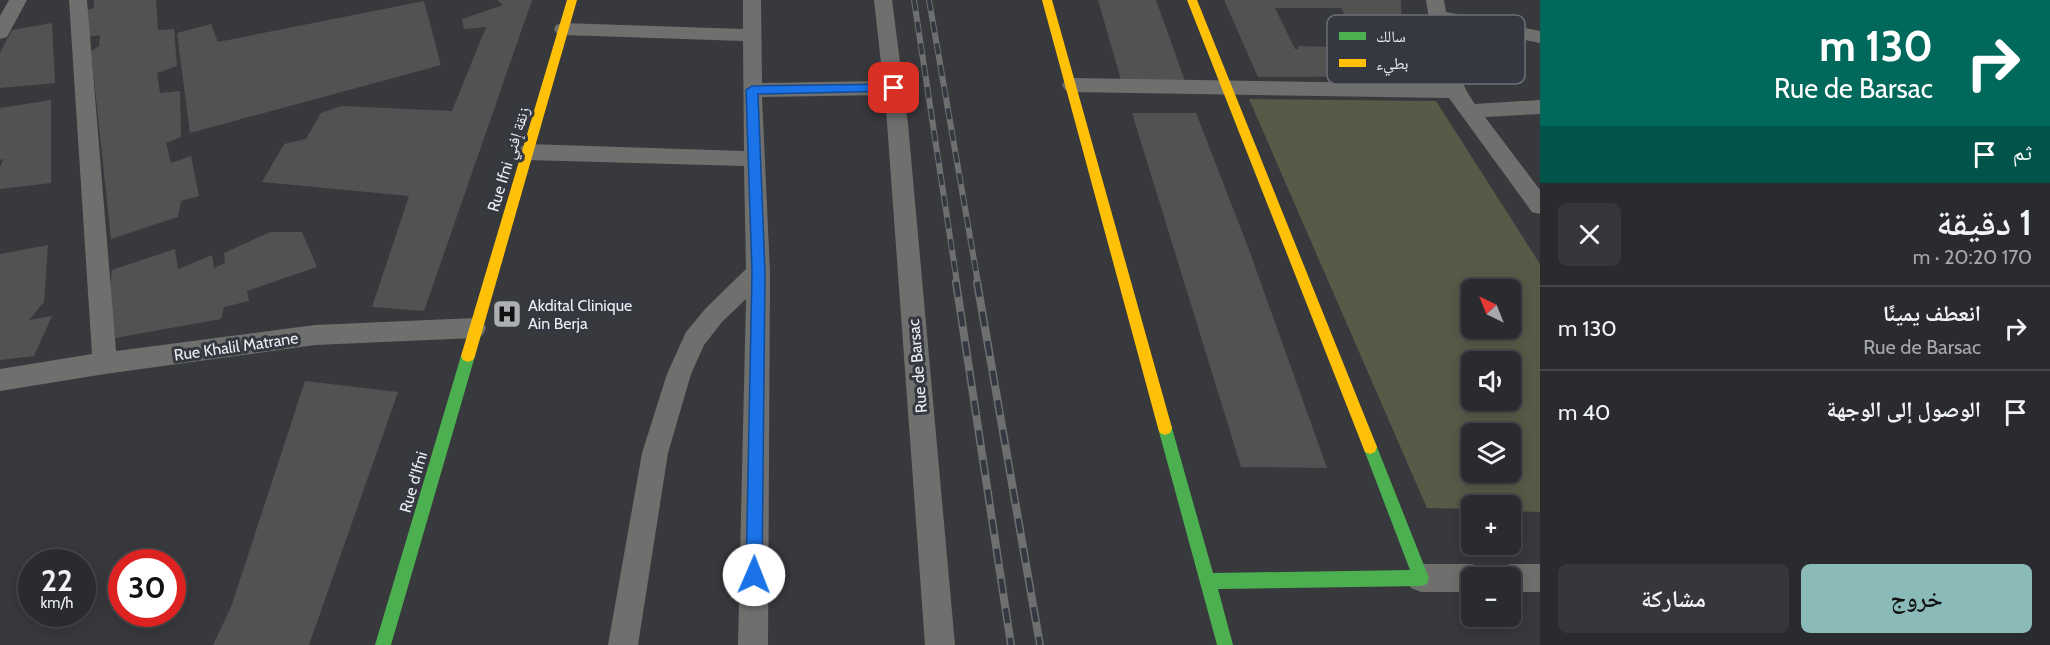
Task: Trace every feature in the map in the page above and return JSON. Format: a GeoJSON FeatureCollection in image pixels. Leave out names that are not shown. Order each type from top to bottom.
{"type":"FeatureCollection","features":[{"type":"Feature","properties":{"kind":"street"},"geometry":{"type":"LineString","coordinates":[[0,33],[18,0]]}},
{"type":"Feature","properties":{"kind":"street"},"geometry":{"type":"LineString","coordinates":[[78,0],[105,363]]}},
{"type":"Feature","properties":{"kind":"street","name":"Rue Ifni زنقة إفني"},"geometry":{"type":"LineString","coordinates":[[474,328],[572,0]]}},
{"type":"Feature","properties":{"kind":"street"},"geometry":{"type":"LineString","coordinates":[[752,0],[752,90],[758,272],[753,645]]}},
{"type":"Feature","properties":{"kind":"street","name":"Rue de Barsac"},"geometry":{"type":"LineString","coordinates":[[883,0],[894,88],[940,645]]}},
{"type":"Feature","properties":{"kind":"street"},"geometry":{"type":"LineString","coordinates":[[1047,0],[1225,645]]}},
{"type":"Feature","properties":{"kind":"street"},"geometry":{"type":"LineString","coordinates":[[1192,0],[1317,309],[1421,578]]}},
{"type":"Feature","properties":{"kind":"street"},"geometry":{"type":"LineString","coordinates":[[1436,8],[1461,15]]}},
{"type":"Feature","properties":{"kind":"street"},"geometry":{"type":"LineString","coordinates":[[563,29],[752,35]]}},
{"type":"Feature","properties":{"kind":"street"},"geometry":{"type":"LineString","coordinates":[[1525,33],[1540,37]]}},
{"type":"Feature","properties":{"kind":"street"},"geometry":{"type":"LineString","coordinates":[[1452,84],[1540,206]]}},
{"type":"Feature","properties":{"kind":"street"},"geometry":{"type":"LineString","coordinates":[[1072,85],[1455,91]]}},
{"type":"Feature","properties":{"kind":"street"},"geometry":{"type":"LineString","coordinates":[[752,90],[894,88]]}},
{"type":"Feature","properties":{"kind":"street"},"geometry":{"type":"LineString","coordinates":[[1471,111],[1540,107]]}},
{"type":"Feature","properties":{"kind":"street"},"geometry":{"type":"LineString","coordinates":[[527,153],[754,159]]}},
{"type":"Feature","properties":{"kind":"street"},"geometry":{"type":"LineString","coordinates":[[623,645],[655,453],[679,374],[695,339],[714,315],[758,272]]}},
{"type":"Feature","properties":{"kind":"street","name":"Rue Khalil Matrane"},"geometry":{"type":"LineString","coordinates":[[0,380],[105,363],[315,335],[474,328]]}},
{"type":"Feature","properties":{"kind":"street","name":"Rue d'Ifni"},"geometry":{"type":"LineString","coordinates":[[383,645],[474,328]]}},
{"type":"Feature","properties":{"kind":"street"},"geometry":{"type":"LineString","coordinates":[[1206,581],[1461,578]]}},
{"type":"Feature","properties":{"kind":"street"},"geometry":{"type":"LineString","coordinates":[[1521,578],[1540,578]]}},
{"type":"Feature","properties":{"kind":"green space"},"geometry":{"type":"Polygon","coordinates":[[[1249,99],[1436,101],[1540,264],[1540,512],[1521,511],[1521,495],[1461,495],[1461,509],[1427,508],[1249,99]]]}},
{"type":"Feature","properties":{"kind":"building"},"geometry":{"type":"Polygon","coordinates":[[[94,0],[156,0],[158,30],[174,29],[177,66],[157,73],[160,93],[180,91],[181,137],[166,143],[171,163],[191,156],[199,196],[181,201],[178,217],[111,239],[91,51],[99,46],[100,35],[87,37],[85,11],[94,8],[94,0]]]}},
{"type":"Feature","properties":{"kind":"building"},"geometry":{"type":"Polygon","coordinates":[[[497,0],[532,0],[424,311],[372,307],[409,196],[262,182],[284,144],[306,139],[321,113],[342,106],[452,111],[486,27],[464,29],[462,19],[503,5],[497,0]]]}},
{"type":"Feature","properties":{"kind":"building"},"geometry":{"type":"Polygon","coordinates":[[[1098,0],[1156,0],[1185,81],[1121,80],[1098,0]]]}},
{"type":"Feature","properties":{"kind":"building"},"geometry":{"type":"Polygon","coordinates":[[[1224,0],[1401,0],[1401,15],[1345,15],[1341,8],[1275,8],[1295,49],[1298,49],[1298,46],[1327,47],[1327,77],[1258,77],[1224,0]]]}},
{"type":"Feature","properties":{"kind":"building"},"geometry":{"type":"Polygon","coordinates":[[[424,1],[441,65],[190,133],[177,33],[211,24],[218,42],[424,1]]]}},
{"type":"Feature","properties":{"kind":"building"},"geometry":{"type":"Polygon","coordinates":[[[52,23],[55,83],[0,88],[0,53],[12,30],[52,23]]]}},
{"type":"Feature","properties":{"kind":"building"},"geometry":{"type":"Polygon","coordinates":[[[51,100],[51,183],[0,189],[0,167],[4,159],[0,160],[0,108],[51,100]]]}},
{"type":"Feature","properties":{"kind":"building"},"geometry":{"type":"Polygon","coordinates":[[[1132,113],[1196,113],[1248,247],[1327,468],[1241,467],[1132,113]]]}},
{"type":"Feature","properties":{"kind":"building"},"geometry":{"type":"Polygon","coordinates":[[[270,232],[302,232],[317,267],[247,291],[249,301],[224,307],[221,319],[110,339],[105,328],[112,270],[175,249],[178,269],[212,255],[214,268],[225,263],[224,253],[270,232]]]}},
{"type":"Feature","properties":{"kind":"building"},"geometry":{"type":"Polygon","coordinates":[[[48,245],[44,302],[29,320],[52,316],[34,356],[0,360],[0,254],[48,245]]]}},
{"type":"Feature","properties":{"kind":"building"},"geometry":{"type":"Polygon","coordinates":[[[305,381],[398,392],[309,645],[213,645],[231,607],[305,381]]]}},
{"type":"Feature","properties":{"kind":"railway"},"geometry":{"type":"LineString","coordinates":[[914,0],[957,283]]}},
{"type":"Feature","properties":{"kind":"railway"},"geometry":{"type":"LineString","coordinates":[[929,0],[978,283]]}},
{"type":"Feature","properties":{"kind":"railway"},"geometry":{"type":"LineString","coordinates":[[956,282],[1011,645]]}},
{"type":"Feature","properties":{"kind":"railway"},"geometry":{"type":"LineString","coordinates":[[977,282],[1040,645]]}},
{"type":"Feature","properties":{"kind":"traffic: fast"},"geometry":{"type":"LineString","coordinates":[[383,645],[468,356]]}},
{"type":"Feature","properties":{"kind":"traffic: fast"},"geometry":{"type":"LineString","coordinates":[[1165,428],[1225,645]]}},
{"type":"Feature","properties":{"kind":"traffic: fast"},"geometry":{"type":"LineString","coordinates":[[1206,581],[1421,578],[1370,447]]}},
{"type":"Feature","properties":{"kind":"traffic: slow"},"geometry":{"type":"LineString","coordinates":[[468,356],[572,0]]}},
{"type":"Feature","properties":{"kind":"traffic: slow"},"geometry":{"type":"LineString","coordinates":[[1047,0],[1165,428]]}},
{"type":"Feature","properties":{"kind":"traffic: slow"},"geometry":{"type":"LineString","coordinates":[[1192,0],[1370,447]]}},
{"type":"Feature","properties":{"kind":"place","name":"Akdital Clinique Ain Berja"},"geometry":{"type":"Point","coordinates":[507,314]}},
{"type":"Feature","properties":{"kind":"route"},"geometry":{"type":"LineString","coordinates":[[754,575],[758,272],[752,90],[894,88]]}}]}
